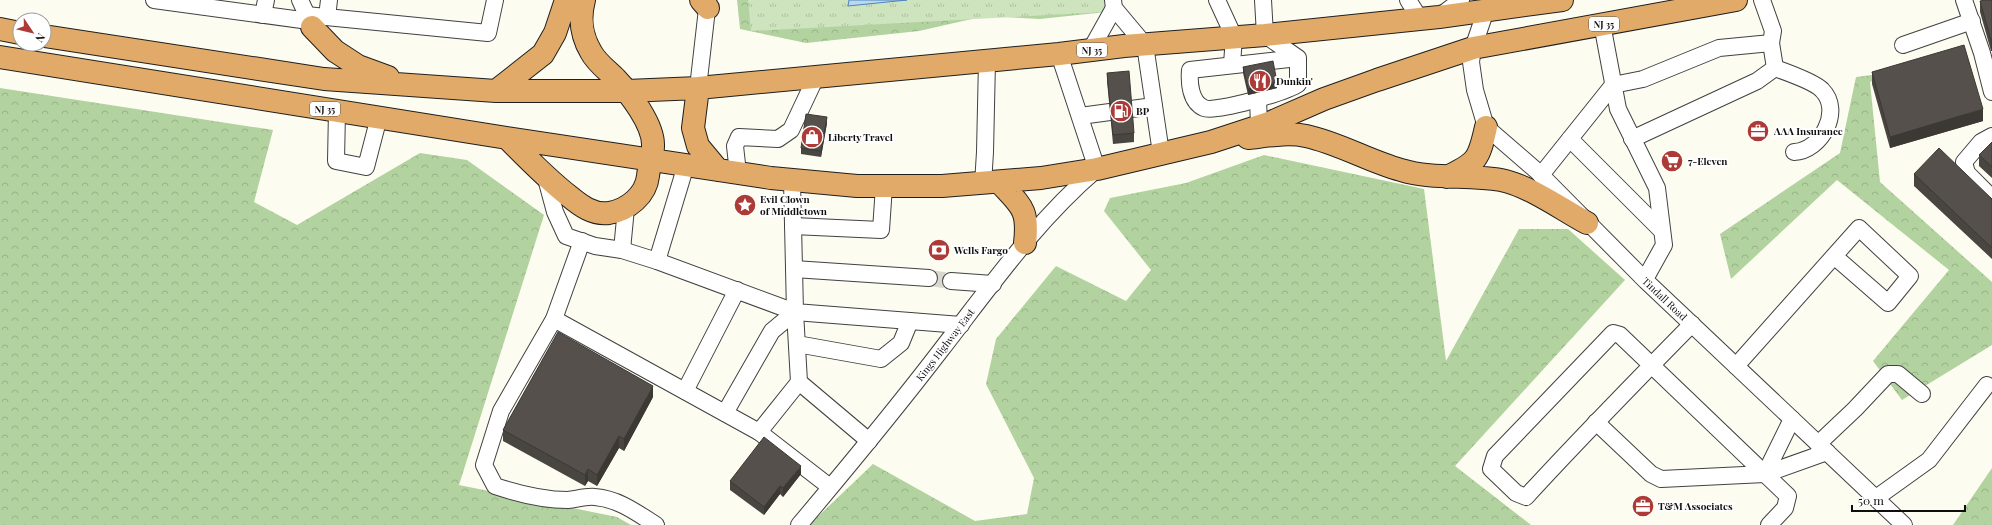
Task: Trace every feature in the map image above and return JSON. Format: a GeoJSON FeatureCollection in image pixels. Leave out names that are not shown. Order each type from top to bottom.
{"type":"FeatureCollection","features":[{"type":"Feature","properties":{"kind":"highway"},"geometry":{"type":"LineString","coordinates":[[496,91],[543,54],[555,33],[566,0]]}},
{"type":"Feature","properties":{"kind":"highway"},"geometry":{"type":"LineString","coordinates":[[507,138],[567,195],[591,211],[605,214],[617,212],[626,208],[636,200],[644,190],[647,182],[653,147],[652,134],[627,91],[592,54],[584,38],[581,23],[581,10],[584,0]]}},
{"type":"Feature","properties":{"kind":"highway","name":"NJ 35"},"geometry":{"type":"LineString","coordinates":[[52,37],[324,79],[496,91],[627,91],[698,88],[1090,50],[1265,35],[1430,18],[1490,5],[1562,0]]}},
{"type":"Feature","properties":{"kind":"highway","name":"NJ 35"},"geometry":{"type":"LineString","coordinates":[[0,57],[378,118],[792,180],[857,186],[942,186],[991,183],[1097,169],[1212,142],[1259,126],[1370,82],[1473,48],[1736,0]]}},
{"type":"Feature","properties":{"kind":"highway"},"geometry":{"type":"LineString","coordinates":[[313,20],[335,51],[358,66],[410,86]]}},
{"type":"Feature","properties":{"kind":"highway"},"geometry":{"type":"LineString","coordinates":[[0,29],[12,31]]}},
{"type":"Feature","properties":{"kind":"highway"},"geometry":{"type":"LineString","coordinates":[[698,88],[693,128],[698,146],[728,171]]}},
{"type":"Feature","properties":{"kind":"highway"},"geometry":{"type":"LineString","coordinates":[[1447,177],[1464,169],[1479,155],[1486,127]]}},
{"type":"Feature","properties":{"kind":"highway"},"geometry":{"type":"LineString","coordinates":[[1212,142],[1270,135],[1304,136],[1336,144],[1399,170],[1414,174],[1500,180],[1519,185],[1587,223]]}},
{"type":"Feature","properties":{"kind":"highway"},"geometry":{"type":"LineString","coordinates":[[991,183],[1023,208],[1026,227],[1025,243]]}},
{"type":"Feature","properties":{"kind":"street"},"geometry":{"type":"LineString","coordinates":[[154,0],[264,8],[313,20],[488,33],[495,0]]}},
{"type":"Feature","properties":{"kind":"street"},"geometry":{"type":"LineString","coordinates":[[300,0],[313,20]]}},
{"type":"Feature","properties":{"kind":"street"},"geometry":{"type":"LineString","coordinates":[[313,20],[329,0]]}},
{"type":"Feature","properties":{"kind":"street"},"geometry":{"type":"LineString","coordinates":[[1217,0],[1234,37],[1232,64]]}},
{"type":"Feature","properties":{"kind":"street"},"geometry":{"type":"LineString","coordinates":[[1263,0],[1265,35],[1298,58]]}},
{"type":"Feature","properties":{"kind":"street"},"geometry":{"type":"LineString","coordinates":[[1408,0],[1430,18],[1461,0]]}},
{"type":"Feature","properties":{"kind":"street"},"geometry":{"type":"LineString","coordinates":[[1762,0],[1773,30],[1771,43],[1775,68]]}},
{"type":"Feature","properties":{"kind":"street"},"geometry":{"type":"LineString","coordinates":[[1964,0],[1982,53],[1992,92]]}},
{"type":"Feature","properties":{"kind":"street"},"geometry":{"type":"LineString","coordinates":[[698,88],[706,2]]}},
{"type":"Feature","properties":{"kind":"street"},"geometry":{"type":"LineString","coordinates":[[1090,50],[1113,4],[1145,45],[1161,153]]}},
{"type":"Feature","properties":{"kind":"street"},"geometry":{"type":"LineString","coordinates":[[1486,127],[1473,81],[1471,62],[1473,48],[1490,5]]}},
{"type":"Feature","properties":{"kind":"street"},"geometry":{"type":"LineString","coordinates":[[1903,45],[1972,21]]}},
{"type":"Feature","properties":{"kind":"street"},"geometry":{"type":"LineString","coordinates":[[1602,24],[1618,109],[1656,188],[1664,245],[1645,279]]}},
{"type":"Feature","properties":{"kind":"street"},"geometry":{"type":"LineString","coordinates":[[1541,175],[1613,85],[1643,79],[1719,48],[1771,43]]}},
{"type":"Feature","properties":{"kind":"street"},"geometry":{"type":"LineString","coordinates":[[1059,54],[1097,169]]}},
{"type":"Feature","properties":{"kind":"street"},"geometry":{"type":"LineString","coordinates":[[1298,58],[1298,84],[1258,98],[1224,106],[1207,108],[1202,107],[1194,98],[1189,82],[1190,70],[1232,64],[1298,58]]}},
{"type":"Feature","properties":{"kind":"street"},"geometry":{"type":"LineString","coordinates":[[987,61],[985,152],[991,183]]}},
{"type":"Feature","properties":{"kind":"street"},"geometry":{"type":"LineString","coordinates":[[1632,139],[1757,81],[1775,68]]}},
{"type":"Feature","properties":{"kind":"street"},"geometry":{"type":"LineString","coordinates":[[1775,68],[1816,85],[1823,90],[1832,111],[1829,123],[1811,147],[1802,152],[1794,152]]}},
{"type":"Feature","properties":{"kind":"street"},"geometry":{"type":"LineString","coordinates":[[728,171],[739,137],[778,139],[791,130],[816,77]]}},
{"type":"Feature","properties":{"kind":"street"},"geometry":{"type":"LineString","coordinates":[[1258,98],[1259,126]]}},
{"type":"Feature","properties":{"kind":"street"},"geometry":{"type":"LineString","coordinates":[[1131,109],[1154,106]]}},
{"type":"Feature","properties":{"kind":"street"},"geometry":{"type":"LineString","coordinates":[[337,111],[336,161],[366,167],[378,118]]}},
{"type":"Feature","properties":{"kind":"street"},"geometry":{"type":"LineString","coordinates":[[1080,116],[1110,112]]}},
{"type":"Feature","properties":{"kind":"street","name":"Tindall Road"},"geometry":{"type":"LineString","coordinates":[[1486,127],[1541,175],[1587,223],[1645,279],[1904,525]]}},
{"type":"Feature","properties":{"kind":"street"},"geometry":{"type":"LineString","coordinates":[[1992,136],[1981,142],[1964,162],[1967,173],[1992,198]]}},
{"type":"Feature","properties":{"kind":"street"},"geometry":{"type":"LineString","coordinates":[[1570,139],[1662,231]]}},
{"type":"Feature","properties":{"kind":"street"},"geometry":{"type":"LineString","coordinates":[[657,261],[686,165]]}},
{"type":"Feature","properties":{"kind":"street","name":"Kings Highway East"},"geometry":{"type":"LineString","coordinates":[[799,525],[869,441],[1025,243],[1057,205],[1097,169]]}},
{"type":"Feature","properties":{"kind":"street"},"geometry":{"type":"LineString","coordinates":[[545,174],[556,212],[566,236],[595,246],[622,250],[657,261],[795,312],[961,325]]}},
{"type":"Feature","properties":{"kind":"street"},"geometry":{"type":"LineString","coordinates":[[759,432],[799,382],[795,312],[792,180]]}},
{"type":"Feature","properties":{"kind":"street"},"geometry":{"type":"LineString","coordinates":[[793,226],[881,230],[884,186]]}},
{"type":"Feature","properties":{"kind":"street"},"geometry":{"type":"LineString","coordinates":[[622,250],[626,208]]}},
{"type":"Feature","properties":{"kind":"street"},"geometry":{"type":"LineString","coordinates":[[1736,366],[1834,256],[1859,228],[1910,276],[1888,303],[1834,256]]}},
{"type":"Feature","properties":{"kind":"street"},"geometry":{"type":"LineString","coordinates":[[582,241],[554,319],[501,411],[484,465],[496,486],[524,496],[568,500],[595,496],[623,504],[656,525]]}},
{"type":"Feature","properties":{"kind":"street"},"geometry":{"type":"LineString","coordinates":[[794,269],[929,278]]}},
{"type":"Feature","properties":{"kind":"street"},"geometry":{"type":"LineString","coordinates":[[951,281],[993,284]]}},
{"type":"Feature","properties":{"kind":"street"},"geometry":{"type":"LineString","coordinates":[[685,391],[737,290]]}},
{"type":"Feature","properties":{"kind":"street"},"geometry":{"type":"LineString","coordinates":[[725,413],[772,330],[795,312]]}},
{"type":"Feature","properties":{"kind":"street"},"geometry":{"type":"LineString","coordinates":[[554,319],[759,432],[830,487]]}},
{"type":"Feature","properties":{"kind":"street"},"geometry":{"type":"LineString","coordinates":[[797,344],[881,359],[900,343],[910,321]]}},
{"type":"Feature","properties":{"kind":"street"},"geometry":{"type":"LineString","coordinates":[[1692,324],[1650,366],[1596,422],[1526,497],[1516,493],[1491,469],[1495,456],[1613,334],[1620,335],[1650,366],[1788,496],[1785,508],[1769,525]]}},
{"type":"Feature","properties":{"kind":"street"},"geometry":{"type":"LineString","coordinates":[[1596,422],[1651,474],[1661,479],[1765,474],[1822,448],[1855,409],[1888,374],[1898,374],[1922,394]]}},
{"type":"Feature","properties":{"kind":"street"},"geometry":{"type":"LineString","coordinates":[[799,382],[869,441]]}},
{"type":"Feature","properties":{"kind":"street"},"geometry":{"type":"LineString","coordinates":[[1876,498],[1929,460],[1987,385]]}},
{"type":"Feature","properties":{"kind":"street"},"geometry":{"type":"LineString","coordinates":[[1765,474],[1792,419]]}},
{"type":"Feature","properties":{"kind":"green space"},"geometry":{"type":"Polygon","coordinates":[[[737,0],[1104,0],[1106,12],[1040,19],[985,16],[919,31],[806,43],[740,29],[737,0]]]}},
{"type":"Feature","properties":{"kind":"green space"},"geometry":{"type":"Polygon","coordinates":[[[748,0],[1104,0],[1106,12],[751,31],[748,0]]]}},
{"type":"Feature","properties":{"kind":"green space"},"geometry":{"type":"Polygon","coordinates":[[[1895,72],[1870,82],[1880,182],[1992,282],[1992,345],[1902,400],[1873,361],[1949,270],[1837,180],[1731,279],[1720,234],[1840,153],[1856,77],[1895,72]]]}},
{"type":"Feature","properties":{"kind":"green space"},"geometry":{"type":"Polygon","coordinates":[[[0,88],[273,130],[254,202],[297,225],[420,153],[467,160],[544,215],[459,485],[617,517],[631,525],[0,525],[0,88]]]}},
{"type":"Feature","properties":{"kind":"green space"},"geometry":{"type":"Polygon","coordinates":[[[1264,155],[1424,189],[1446,361],[1519,229],[1568,229],[1625,280],[1455,466],[1531,525],[809,525],[873,464],[975,521],[1027,514],[1034,478],[986,384],[996,339],[1056,266],[1126,301],[1151,270],[1104,211],[1110,198],[1186,183],[1264,155]]]}},
{"type":"Feature","properties":{"kind":"green space"},"geometry":{"type":"Polygon","coordinates":[[[1992,468],[1992,525],[1953,525],[1992,468]]]}},
{"type":"Feature","properties":{"kind":"water"},"geometry":{"type":"Polygon","coordinates":[[[849,0],[907,0],[848,6],[849,0]]]}},
{"type":"Feature","properties":{"kind":"building"},"geometry":{"type":"Polygon","coordinates":[[[1992,0],[1991,40],[1980,1],[1992,0]]]}},
{"type":"Feature","properties":{"kind":"building"},"geometry":{"type":"Polygon","coordinates":[[[1964,45],[1983,109],[1890,137],[1872,72],[1964,45]]]}},
{"type":"Feature","properties":{"kind":"building","name":"Dunkin'"},"geometry":{"type":"Polygon","coordinates":[[[1273,61],[1277,82],[1248,89],[1243,67],[1273,61]]]}},
{"type":"Feature","properties":{"kind":"building","name":"BP"},"geometry":{"type":"Polygon","coordinates":[[[1129,71],[1134,133],[1113,135],[1107,73],[1129,71]]]}},
{"type":"Feature","properties":{"kind":"building"},"geometry":{"type":"Polygon","coordinates":[[[806,114],[827,117],[821,151],[801,148],[806,114]]]}},
{"type":"Feature","properties":{"kind":"building"},"geometry":{"type":"Polygon","coordinates":[[[1992,142],[1992,167],[1979,155],[1992,142]]]}},
{"type":"Feature","properties":{"kind":"building"},"geometry":{"type":"Polygon","coordinates":[[[1939,148],[1992,199],[1992,248],[1914,174],[1939,148]]]}},
{"type":"Feature","properties":{"kind":"building"},"geometry":{"type":"Polygon","coordinates":[[[558,332],[653,386],[624,439],[619,436],[597,475],[588,469],[585,475],[503,430],[558,332]]]}},
{"type":"Feature","properties":{"kind":"building"},"geometry":{"type":"Polygon","coordinates":[[[764,437],[801,466],[783,488],[780,486],[764,507],[730,481],[764,437]]]}},
{"type":"Feature","properties":{"kind":"tunnel"},"geometry":{"type":"LineString","coordinates":[[929,278],[951,281]]}},
{"type":"Feature","properties":{"kind":"place","name":"Dunkin'"},"geometry":{"type":"Point","coordinates":[1260,81]}},
{"type":"Feature","properties":{"kind":"place","name":"BP"},"geometry":{"type":"Point","coordinates":[1121,111]}},
{"type":"Feature","properties":{"kind":"place","name":"AAA Insurance"},"geometry":{"type":"Point","coordinates":[1758,131]}},
{"type":"Feature","properties":{"kind":"place","name":"Liberty Travel"},"geometry":{"type":"Point","coordinates":[812,137]}},
{"type":"Feature","properties":{"kind":"place","name":"7-Eleven"},"geometry":{"type":"Point","coordinates":[1672,161]}},
{"type":"Feature","properties":{"kind":"place","name":"Evil Clown of Middletown"},"geometry":{"type":"Point","coordinates":[745,205]}},
{"type":"Feature","properties":{"kind":"place","name":"Wells Fargo"},"geometry":{"type":"Point","coordinates":[939,250]}},
{"type":"Feature","properties":{"kind":"place","name":"T&M Associates"},"geometry":{"type":"Point","coordinates":[1643,506]}}]}
